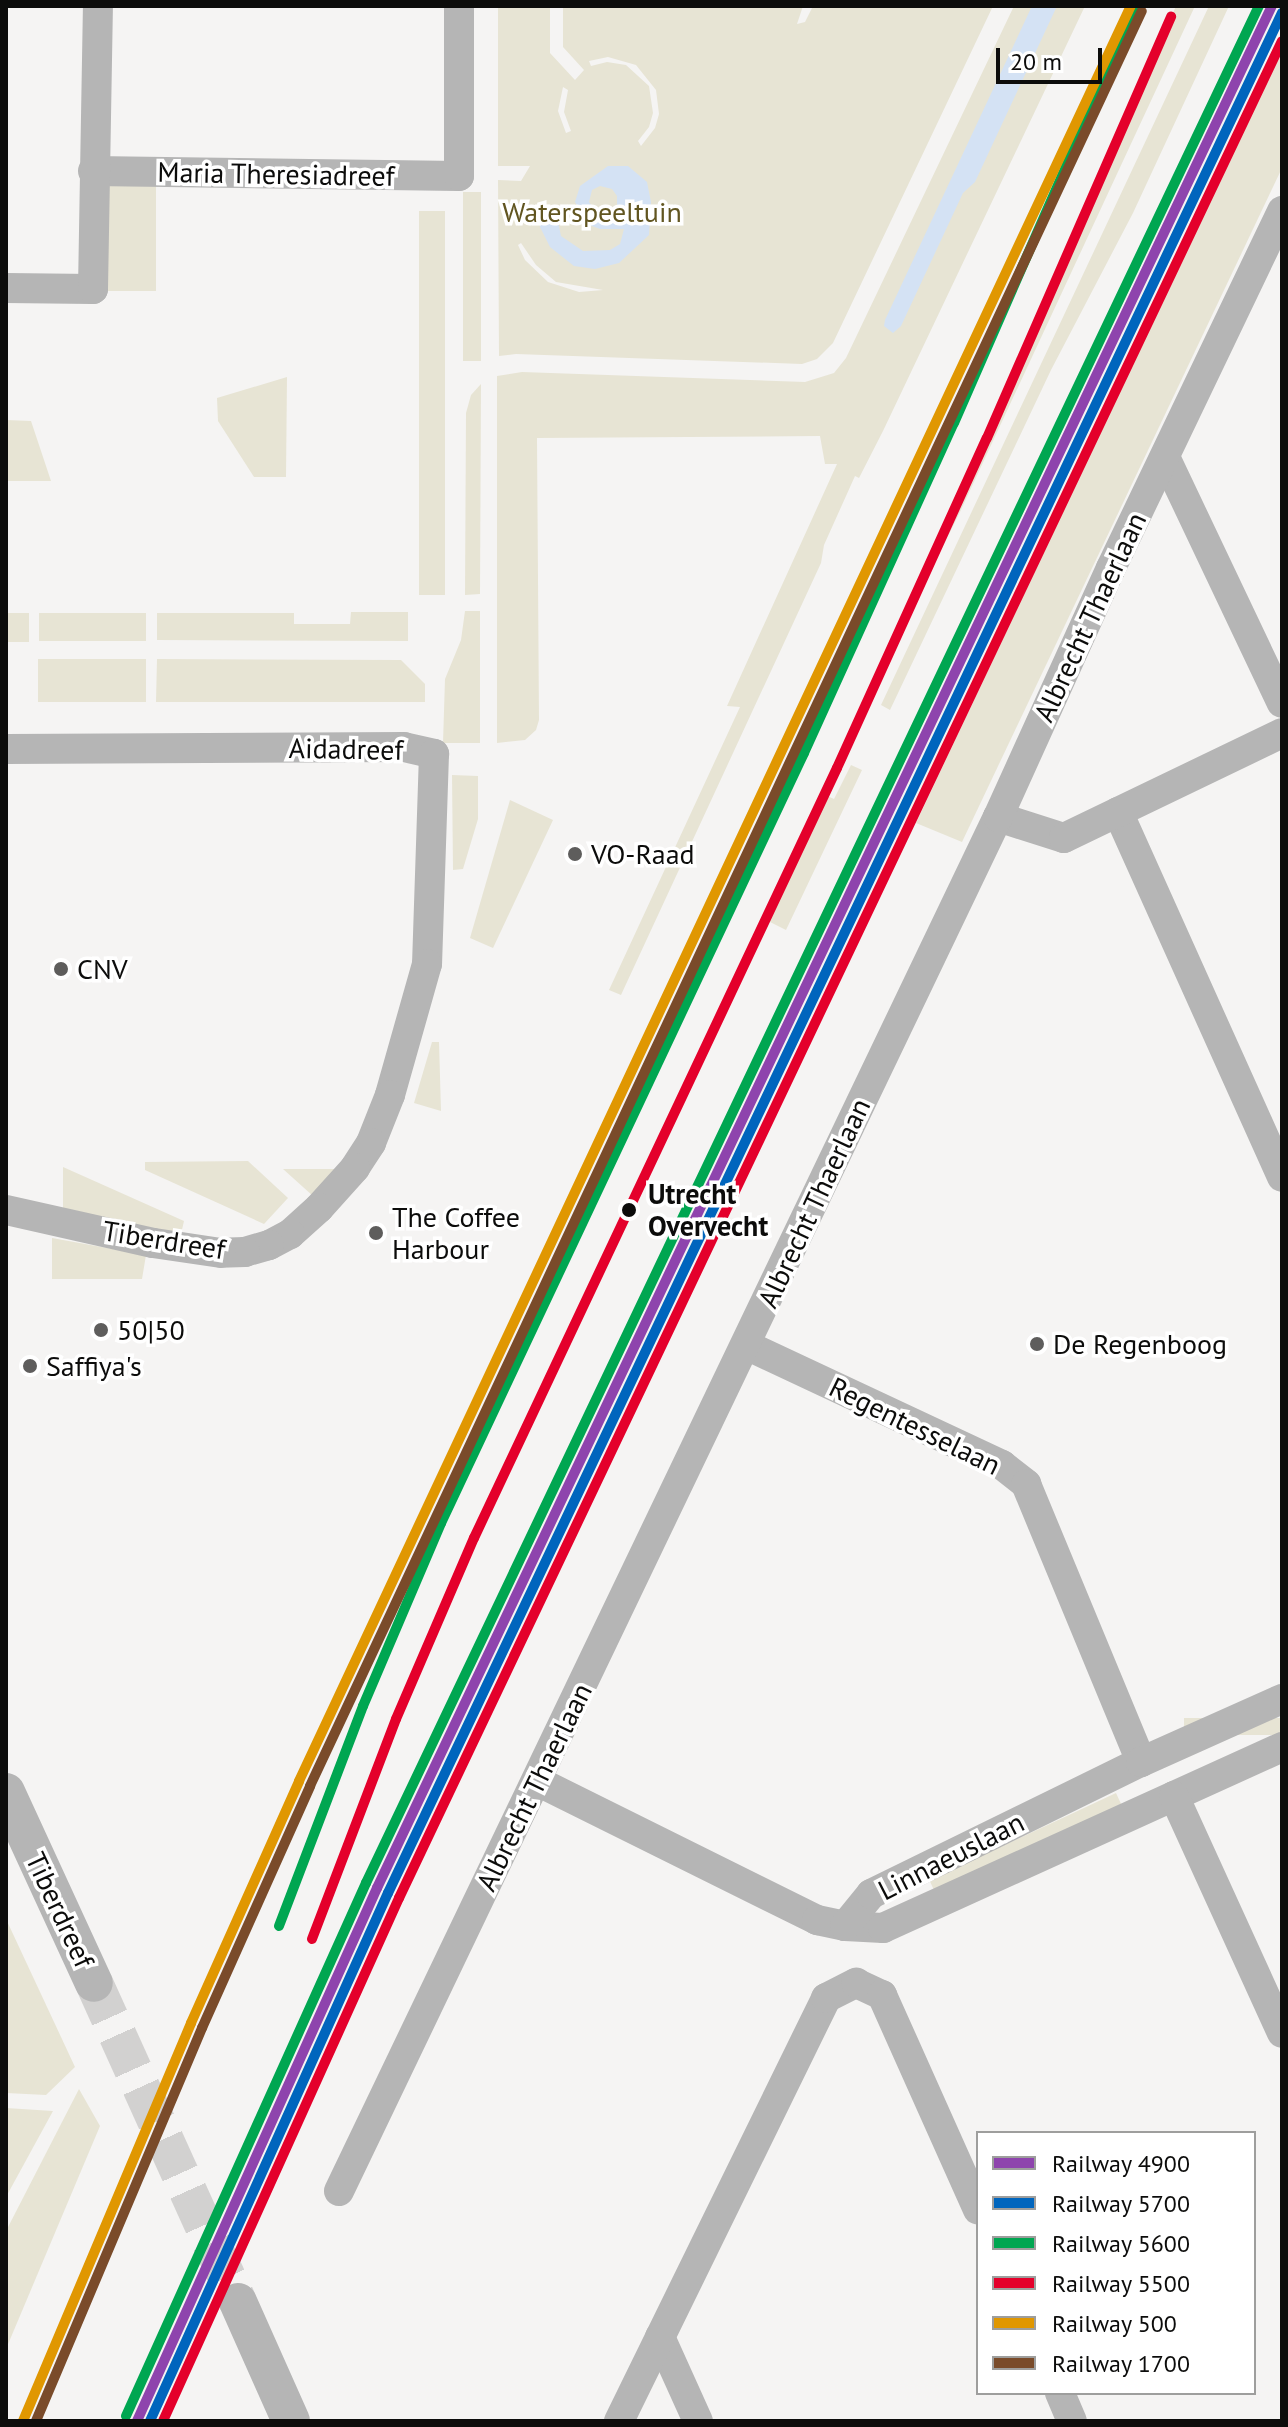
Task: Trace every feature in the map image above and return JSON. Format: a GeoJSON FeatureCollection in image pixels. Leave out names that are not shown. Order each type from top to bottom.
{"type":"FeatureCollection","features":[{"type":"Feature","properties":{"kind":"street"},"geometry":{"type":"LineString","coordinates":[[6,288],[93,289],[98,6]]}},
{"type":"Feature","properties":{"kind":"street","name":"Maria Theresiadreef"},"geometry":{"type":"LineString","coordinates":[[93,171],[459,176],[459,6]]}},
{"type":"Feature","properties":{"kind":"street","name":"Albrecht Thaerlaan"},"geometry":{"type":"LineString","coordinates":[[339,2191],[998,817],[1282,211]]}},
{"type":"Feature","properties":{"kind":"street"},"geometry":{"type":"LineString","coordinates":[[1165,457],[1282,703]]}},
{"type":"Feature","properties":{"kind":"street"},"geometry":{"type":"LineString","coordinates":[[998,817],[1064,838],[1282,733]]}},
{"type":"Feature","properties":{"kind":"street","name":"Aidadreef"},"geometry":{"type":"LineString","coordinates":[[6,749],[404,747],[434,754],[427,964],[390,1095]]}},
{"type":"Feature","properties":{"kind":"street"},"geometry":{"type":"LineString","coordinates":[[1118,812],[1282,1177]]}},
{"type":"Feature","properties":{"kind":"street","name":"Tiberdreef"},"geometry":{"type":"LineString","coordinates":[[6,1210],[153,1243],[221,1253],[245,1252],[269,1245],[305,1222],[355,1168],[371,1143],[390,1095]]}},
{"type":"Feature","properties":{"kind":"street","name":"Regentesselaan"},"geometry":{"type":"LineString","coordinates":[[746,1345],[1002,1465],[1026,1484],[1141,1762]]}},
{"type":"Feature","properties":{"kind":"street","name":"Linnaeuslaan"},"geometry":{"type":"LineString","coordinates":[[845,1926],[871,1894],[1141,1762],[1282,1699]]}},
{"type":"Feature","properties":{"kind":"street","name":"Linnaeuslaan"},"geometry":{"type":"LineString","coordinates":[[845,1926],[883,1928],[1282,1747]]}},
{"type":"Feature","properties":{"kind":"street"},"geometry":{"type":"LineString","coordinates":[[537,1781],[817,1920],[845,1926]]}},
{"type":"Feature","properties":{"kind":"street","name":"Tiberdreef"},"geometry":{"type":"LineString","coordinates":[[6,1792],[94,1983]]}},
{"type":"Feature","properties":{"kind":"street"},"geometry":{"type":"LineString","coordinates":[[1174,1796],[1282,2033]]}},
{"type":"Feature","properties":{"kind":"street"},"geometry":{"type":"LineString","coordinates":[[619,2421],[826,1998],[856,1983],[882,1995],[976,2206]]}},
{"type":"Feature","properties":{"kind":"street"},"geometry":{"type":"LineString","coordinates":[[238,2302],[291,2421]]}},
{"type":"Feature","properties":{"kind":"street"},"geometry":{"type":"LineString","coordinates":[[660,2337],[698,2421]]}},
{"type":"Feature","properties":{"kind":"street"},"geometry":{"type":"LineString","coordinates":[[1061,2395],[1072,2421]]}},
{"type":"Feature","properties":{"kind":"green space","name":"Waterspeeltuin"},"geometry":{"type":"Polygon","coordinates":[[[498,6],[550,6],[550,53],[575,80],[584,70],[563,47],[563,6],[803,6],[797,24],[805,22],[813,6],[993,6],[833,343],[817,359],[802,364],[516,354],[499,356],[498,180],[521,181],[530,166],[498,166],[498,6]],[[608,57],[589,61],[591,66],[607,62],[626,65],[649,86],[653,113],[649,127],[638,141],[641,146],[655,128],[659,114],[656,90],[636,65],[608,57]],[[563,87],[558,111],[566,133],[571,131],[564,112],[568,90],[563,87]],[[521,243],[518,245],[525,260],[548,282],[579,292],[603,290],[556,282],[536,265],[521,243]]]}},
{"type":"Feature","properties":{"kind":"green space"},"geometry":{"type":"Polygon","coordinates":[[[1014,6],[1085,6],[883,431],[859,478],[855,476],[824,545],[821,563],[621,995],[609,990],[740,707],[727,706],[837,464],[825,464],[820,436],[537,438],[539,720],[536,730],[525,740],[497,743],[497,376],[522,372],[805,382],[834,373],[846,358],[1014,6]]]}},
{"type":"Feature","properties":{"kind":"green space"},"geometry":{"type":"Polygon","coordinates":[[[1176,6],[1195,6],[960,512],[867,699],[928,572],[1176,6]]]}},
{"type":"Feature","properties":{"kind":"green space"},"geometry":{"type":"Polygon","coordinates":[[[1209,6],[1229,6],[1133,213],[1051,370],[890,710],[881,705],[1209,6]]]}},
{"type":"Feature","properties":{"kind":"green space"},"geometry":{"type":"Polygon","coordinates":[[[1282,48],[1282,168],[962,842],[916,823],[1282,48]]]}},
{"type":"Feature","properties":{"kind":"green space"},"geometry":{"type":"Polygon","coordinates":[[[106,182],[156,182],[156,291],[106,291],[106,182]]]}},
{"type":"Feature","properties":{"kind":"green space"},"geometry":{"type":"Polygon","coordinates":[[[463,192],[481,192],[481,361],[463,361],[463,192]]]}},
{"type":"Feature","properties":{"kind":"green space"},"geometry":{"type":"Polygon","coordinates":[[[419,211],[445,211],[445,595],[419,595],[419,211]]]}},
{"type":"Feature","properties":{"kind":"green space"},"geometry":{"type":"Polygon","coordinates":[[[287,377],[286,477],[254,477],[218,421],[217,398],[287,377]]]}},
{"type":"Feature","properties":{"kind":"green space"},"geometry":{"type":"Polygon","coordinates":[[[481,384],[480,594],[465,595],[466,413],[471,395],[481,384]]]}},
{"type":"Feature","properties":{"kind":"green space"},"geometry":{"type":"Polygon","coordinates":[[[6,420],[31,421],[51,481],[6,481],[6,420]]]}},
{"type":"Feature","properties":{"kind":"green space"},"geometry":{"type":"Polygon","coordinates":[[[465,611],[480,611],[480,743],[443,743],[445,679],[461,640],[465,611]]]}},
{"type":"Feature","properties":{"kind":"green space"},"geometry":{"type":"Polygon","coordinates":[[[351,612],[408,612],[408,641],[157,640],[157,613],[294,613],[294,624],[350,624],[351,612]]]}},
{"type":"Feature","properties":{"kind":"green space"},"geometry":{"type":"Polygon","coordinates":[[[6,613],[29,613],[29,642],[6,642],[6,613]]]}},
{"type":"Feature","properties":{"kind":"green space"},"geometry":{"type":"Polygon","coordinates":[[[39,613],[146,613],[146,641],[39,641],[39,613]]]}},
{"type":"Feature","properties":{"kind":"green space"},"geometry":{"type":"Polygon","coordinates":[[[38,659],[146,659],[146,702],[38,702],[38,659]]]}},
{"type":"Feature","properties":{"kind":"green space"},"geometry":{"type":"Polygon","coordinates":[[[157,659],[401,660],[425,684],[425,702],[156,702],[157,659]]]}},
{"type":"Feature","properties":{"kind":"green space"},"geometry":{"type":"Polygon","coordinates":[[[851,765],[862,770],[786,930],[764,919],[823,794],[834,799],[851,765]]]}},
{"type":"Feature","properties":{"kind":"green space"},"geometry":{"type":"Polygon","coordinates":[[[452,775],[478,776],[478,819],[463,869],[453,870],[452,775]]]}},
{"type":"Feature","properties":{"kind":"green space"},"geometry":{"type":"Polygon","coordinates":[[[510,800],[553,820],[493,948],[470,938],[510,800]]]}},
{"type":"Feature","properties":{"kind":"green space"},"geometry":{"type":"Polygon","coordinates":[[[432,1042],[439,1042],[441,1111],[414,1103],[432,1042]]]}},
{"type":"Feature","properties":{"kind":"green space"},"geometry":{"type":"Polygon","coordinates":[[[248,1161],[288,1198],[264,1224],[145,1170],[145,1162],[248,1161]]]}},
{"type":"Feature","properties":{"kind":"green space"},"geometry":{"type":"Polygon","coordinates":[[[63,1167],[184,1221],[181,1234],[63,1211],[63,1167]]]}},
{"type":"Feature","properties":{"kind":"green space"},"geometry":{"type":"Polygon","coordinates":[[[283,1169],[336,1169],[313,1196],[283,1169]]]}},
{"type":"Feature","properties":{"kind":"green space"},"geometry":{"type":"Polygon","coordinates":[[[52,1238],[146,1255],[142,1279],[52,1279],[52,1238]]]}},
{"type":"Feature","properties":{"kind":"green space"},"geometry":{"type":"Polygon","coordinates":[[[1184,1718],[1282,1718],[1282,1735],[1184,1735],[1184,1718]]]}},
{"type":"Feature","properties":{"kind":"green space"},"geometry":{"type":"Polygon","coordinates":[[[1116,1793],[1123,1808],[936,1895],[929,1880],[1116,1793]]]}},
{"type":"Feature","properties":{"kind":"green space"},"geometry":{"type":"Polygon","coordinates":[[[6,1919],[75,2067],[46,2095],[6,2093],[6,1919]]]}},
{"type":"Feature","properties":{"kind":"green space"},"geometry":{"type":"Polygon","coordinates":[[[79,2089],[100,2126],[6,2349],[6,2231],[79,2089]]]}},
{"type":"Feature","properties":{"kind":"green space"},"geometry":{"type":"Polygon","coordinates":[[[6,2108],[53,2111],[6,2197],[6,2108]]]}},
{"type":"Feature","properties":{"kind":"water"},"geometry":{"type":"Polygon","coordinates":[[[1032,6],[1057,6],[975,182],[963,193],[901,326],[893,333],[884,326],[885,320],[1032,6]]]}},
{"type":"Feature","properties":{"kind":"water"},"geometry":{"type":"Polygon","coordinates":[[[608,166],[628,166],[647,182],[651,202],[649,235],[619,263],[595,269],[574,266],[550,247],[540,227],[539,215],[545,209],[556,212],[561,236],[583,251],[610,250],[620,244],[624,229],[600,229],[587,224],[575,202],[580,186],[608,166]],[[600,186],[592,190],[589,202],[596,212],[608,213],[617,205],[617,196],[612,189],[600,186]]]}},
{"type":"Feature","properties":{"kind":"tunnel"},"geometry":{"type":"LineString","coordinates":[[94,1983],[238,2302]]}},
{"type":"Feature","properties":{"kind":"rail line","name":"500"},"geometry":{"type":"LineString","coordinates":[[23,2421],[191,2023],[299,1781],[1131,6]]}},
{"type":"Feature","properties":{"kind":"rail line","name":"5600"},"geometry":{"type":"LineString","coordinates":[[279,1926],[363,1706],[441,1523],[804,753],[954,423],[1136,6]]}},
{"type":"Feature","properties":{"kind":"rail line","name":"5600"},"geometry":{"type":"LineString","coordinates":[[126,2416],[366,1883],[1259,6]]}},
{"type":"Feature","properties":{"kind":"rail line","name":"4900"},"geometry":{"type":"LineString","coordinates":[[137,2421],[377,1888],[1272,6]]}},
{"type":"Feature","properties":{"kind":"rail line","name":"1700"},"geometry":{"type":"LineString","coordinates":[[36,2421],[202,2028],[310,1786],[1142,11]]}},
{"type":"Feature","properties":{"kind":"rail line","name":"5700"},"geometry":{"type":"LineString","coordinates":[[150,2421],[388,1893],[1282,13]]}},
{"type":"Feature","properties":{"kind":"rail line","name":"5500"},"geometry":{"type":"LineString","coordinates":[[312,1939],[396,1719],[474,1538],[837,768],[987,438],[1171,16]]}},
{"type":"Feature","properties":{"kind":"rail line","name":"5500"},"geometry":{"type":"LineString","coordinates":[[163,2421],[399,1898],[1282,41]]}},
{"type":"Feature","properties":{"kind":"place","name":"VO-Raad"},"geometry":{"type":"Point","coordinates":[575,854]}},
{"type":"Feature","properties":{"kind":"place","name":"CNV"},"geometry":{"type":"Point","coordinates":[61,969]}},
{"type":"Feature","properties":{"kind":"place","name":"Utrecht Overvecht"},"geometry":{"type":"Point","coordinates":[629,1210]}},
{"type":"Feature","properties":{"kind":"place","name":"The Coffee Harbour"},"geometry":{"type":"Point","coordinates":[376,1233]}},
{"type":"Feature","properties":{"kind":"place","name":"50|50"},"geometry":{"type":"Point","coordinates":[101,1330]}},
{"type":"Feature","properties":{"kind":"place","name":"De Regenboog"},"geometry":{"type":"Point","coordinates":[1037,1344]}},
{"type":"Feature","properties":{"kind":"place","name":"Saffiya's"},"geometry":{"type":"Point","coordinates":[30,1366]}}]}
